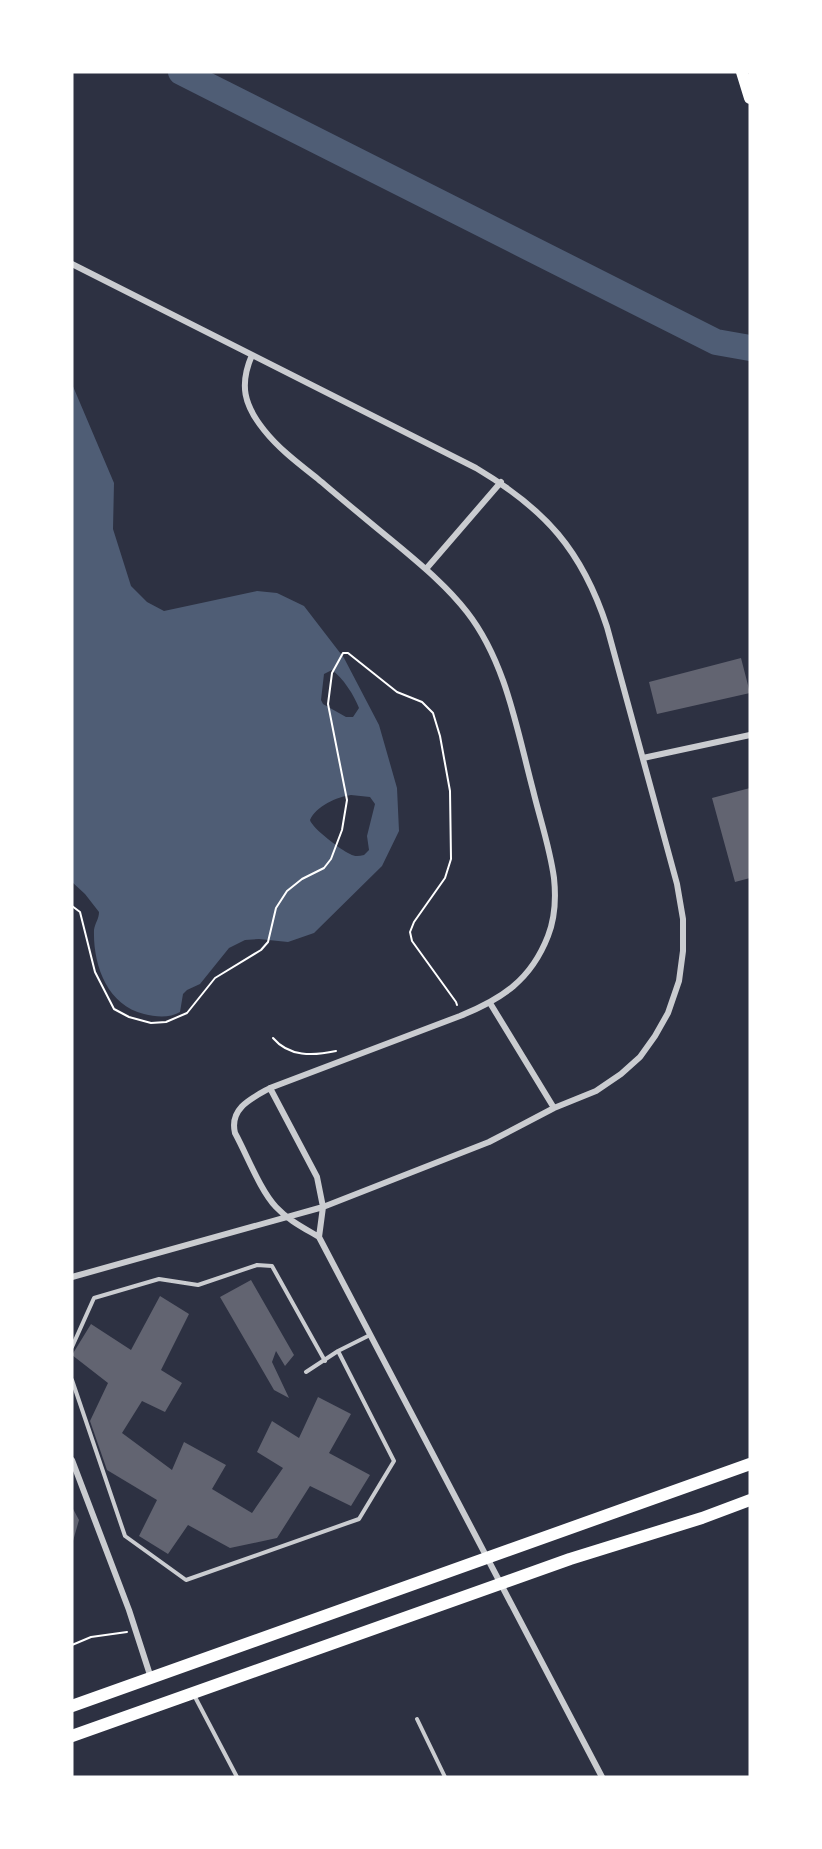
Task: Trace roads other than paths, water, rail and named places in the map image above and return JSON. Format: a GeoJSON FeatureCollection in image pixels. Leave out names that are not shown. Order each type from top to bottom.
{"type":"FeatureCollection","features":[{"type":"Feature","properties":{"kind":"main road"},"geometry":{"type":"LineString","coordinates":[[742,72],[750,98]]}},
{"type":"Feature","properties":{"kind":"main road"},"geometry":{"type":"LineString","coordinates":[[72,1706],[750,1464]]}},
{"type":"Feature","properties":{"kind":"main road"},"geometry":{"type":"LineString","coordinates":[[72,1737],[501,1584],[750,1500]]}},
{"type":"Feature","properties":{"kind":"street"},"geometry":{"type":"LineString","coordinates":[[72,264],[476,468],[501,482],[547,521],[578,560],[592,585],[607,627],[676,884],[683,919],[683,951],[679,981],[668,1013],[640,1057],[621,1074],[596,1091],[554,1108],[489,1142],[323,1207],[72,1277]]}},
{"type":"Feature","properties":{"kind":"street"},"geometry":{"type":"LineString","coordinates":[[252,355],[246,369],[244,390],[248,403],[264,430],[302,466],[426,569],[468,612],[489,646],[498,666],[522,749],[554,879],[553,918],[542,951],[521,980],[506,993],[490,1004],[270,1088],[246,1102],[237,1112],[233,1123],[235,1133],[268,1197],[286,1217],[319,1236],[602,1777]]}},
{"type":"Feature","properties":{"kind":"street"},"geometry":{"type":"LineString","coordinates":[[426,569],[501,482]]}},
{"type":"Feature","properties":{"kind":"street"},"geometry":{"type":"LineString","coordinates":[[643,758],[750,735]]}},
{"type":"Feature","properties":{"kind":"street"},"geometry":{"type":"LineString","coordinates":[[490,1004],[554,1108]]}},
{"type":"Feature","properties":{"kind":"street"},"geometry":{"type":"LineString","coordinates":[[270,1088],[317,1177],[323,1207],[319,1236]]}},
{"type":"Feature","properties":{"kind":"street"},"geometry":{"type":"LineString","coordinates":[[72,1460],[151,1678]]}},
{"type":"Feature","properties":{"kind":"lane"},"geometry":{"type":"LineString","coordinates":[[72,1347],[94,1298],[159,1279],[198,1285],[257,1265],[273,1266],[326,1360]]}},
{"type":"Feature","properties":{"kind":"lane"},"geometry":{"type":"LineString","coordinates":[[306,1372],[338,1351],[370,1335]]}},
{"type":"Feature","properties":{"kind":"lane"},"geometry":{"type":"LineString","coordinates":[[72,1380],[125,1536],[186,1580],[359,1519],[394,1461],[338,1351]]}},
{"type":"Feature","properties":{"kind":"lane"},"geometry":{"type":"LineString","coordinates":[[193,1694],[237,1777]]}},
{"type":"Feature","properties":{"kind":"lane"},"geometry":{"type":"LineString","coordinates":[[417,1719],[445,1777]]}},
{"type":"Feature","properties":{"kind":"water"},"geometry":{"type":"Polygon","coordinates":[[[72,384],[114,483],[113,529],[131,586],[147,602],[164,611],[257,591],[277,593],[304,606],[344,658],[379,725],[397,788],[399,831],[382,866],[314,933],[288,942],[245,940],[229,948],[200,984],[183,994],[180,1012],[167,1016],[149,1015],[131,1009],[112,993],[105,982],[96,957],[94,930],[99,912],[72,882],[72,384]],[[332,670],[324,674],[321,700],[323,704],[346,717],[353,717],[359,708],[357,703],[344,682],[332,670]],[[351,795],[328,803],[317,810],[310,820],[321,833],[340,848],[352,855],[360,856],[369,850],[367,836],[375,804],[370,797],[351,795]]]}},
{"type":"Feature","properties":{"kind":"waterway"},"geometry":{"type":"LineString","coordinates":[[181,72],[716,342],[750,348]]}}]}
